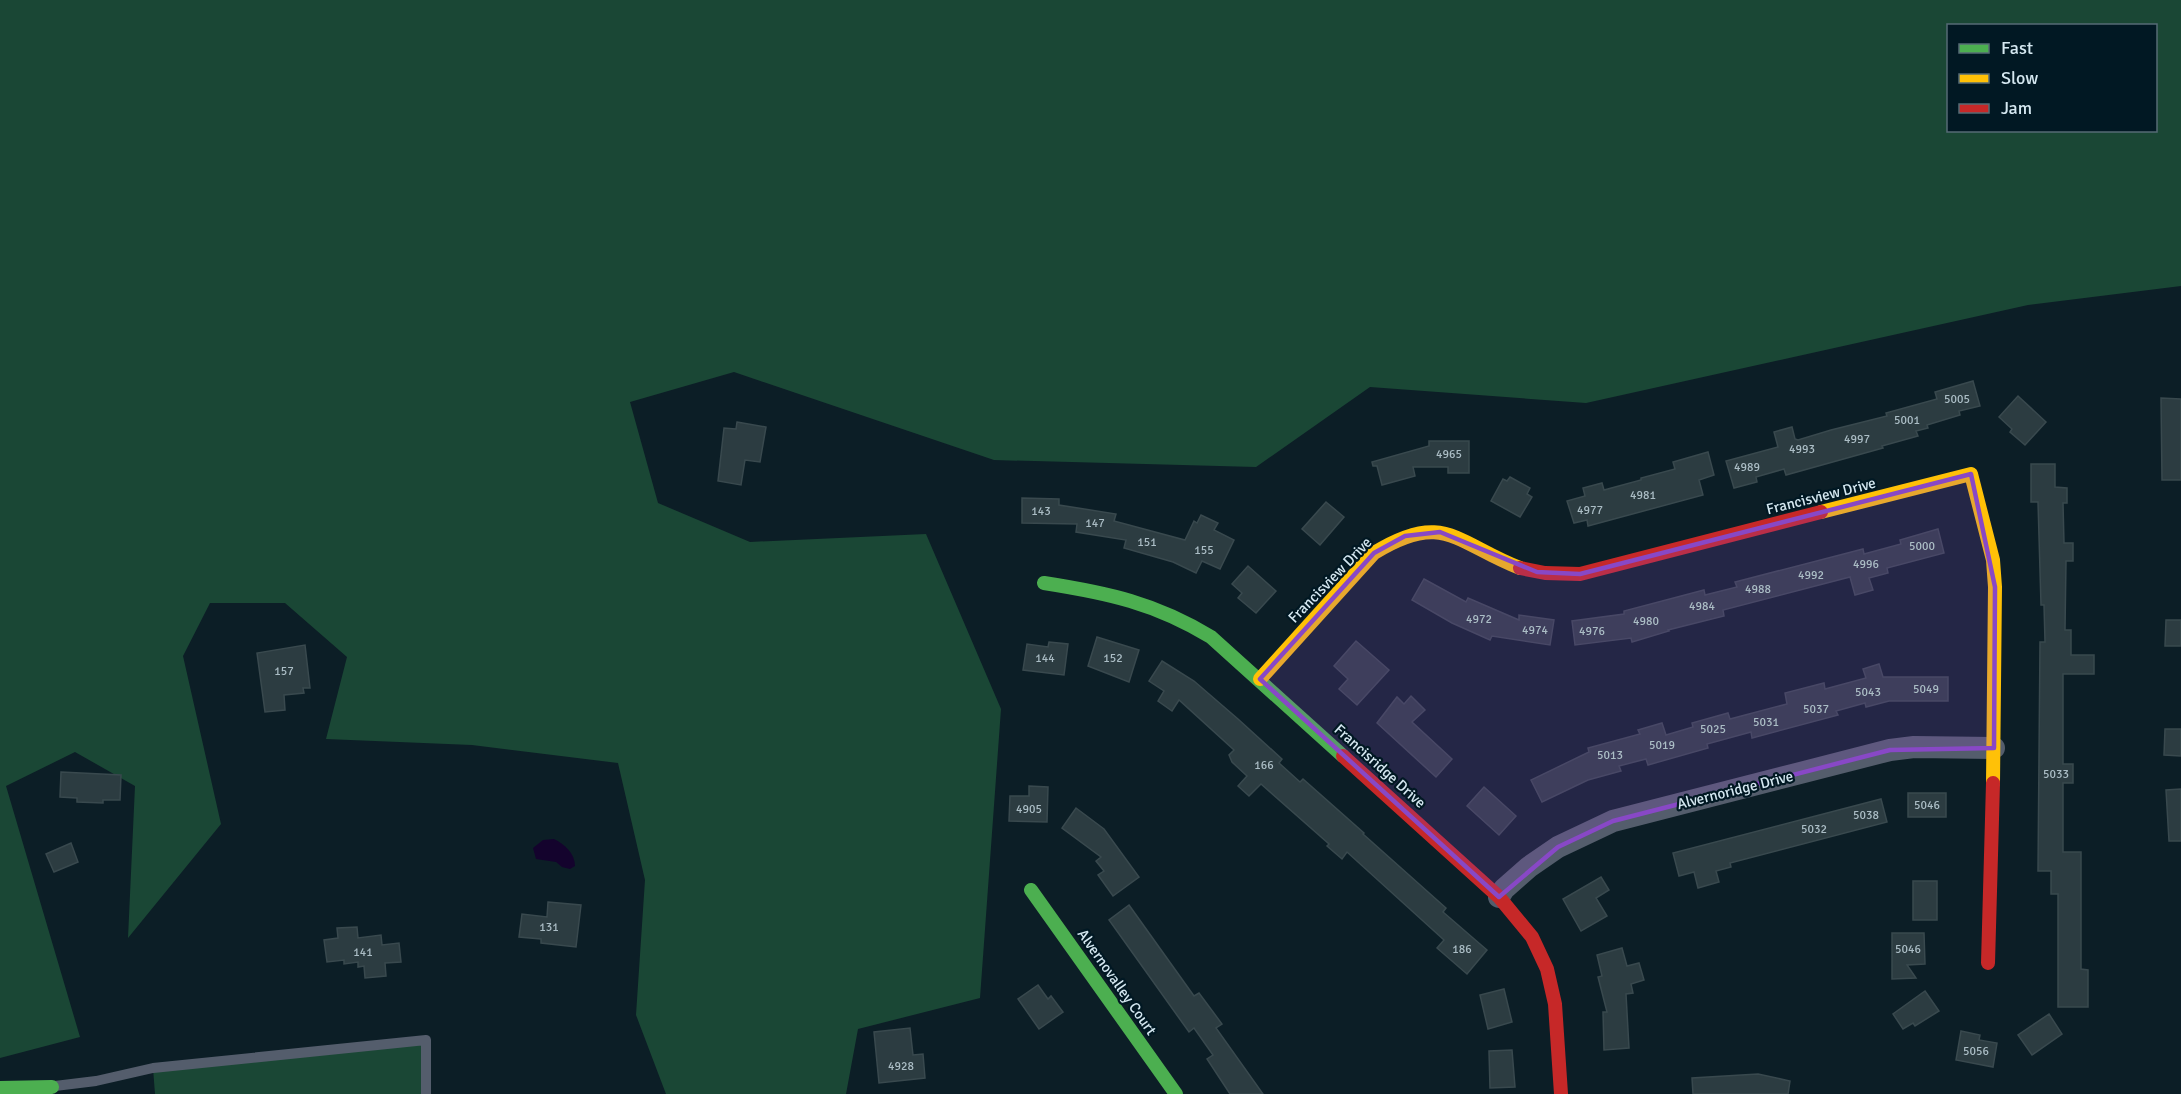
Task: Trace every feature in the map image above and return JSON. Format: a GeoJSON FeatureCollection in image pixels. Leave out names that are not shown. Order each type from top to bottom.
{"type":"FeatureCollection","features":[{"type":"Feature","properties":{"kind":"street","name":"Francisview Drive"},"geometry":{"type":"LineString","coordinates":[[1260,679],[1374,553],[1405,536],[1422,532],[1448,534],[1473,543],[1513,565],[1537,572],[1580,574],[1971,474],[1993,560],[1995,587],[1994,748],[1988,963]]}},
{"type":"Feature","properties":{"kind":"street","name":"Francisridge Drive"},"geometry":{"type":"LineString","coordinates":[[1044,583],[1125,597],[1158,607],[1189,622],[1211,637],[1499,897],[1517,916],[1531,937],[1551,980],[1558,1022],[1561,1094]]}},
{"type":"Feature","properties":{"kind":"street","name":"Alvernoridge Drive"},"geometry":{"type":"LineString","coordinates":[[1499,897],[1529,867],[1558,847],[1613,821],[1890,750],[1914,747],[1994,748]]}},
{"type":"Feature","properties":{"kind":"street","name":"Alvernovalley Court"},"geometry":{"type":"LineString","coordinates":[[1031,890],[1176,1094]]}},
{"type":"Feature","properties":{"kind":"street"},"geometry":{"type":"LineString","coordinates":[[0,1088],[52,1087]]}},
{"type":"Feature","properties":{"kind":"lane"},"geometry":{"type":"LineString","coordinates":[[52,1087],[96,1081],[153,1068],[426,1040],[426,1094]]}},
{"type":"Feature","properties":{"kind":"highlighted area"},"geometry":{"type":"Polygon","coordinates":[[[1971,474],[1995,587],[1994,748],[1890,750],[1613,821],[1558,847],[1499,897],[1260,679],[1374,553],[1405,536],[1440,532],[1537,572],[1580,574],[1971,474]]]}},
{"type":"Feature","properties":{"kind":"green space"},"geometry":{"type":"Polygon","coordinates":[[[0,0],[2181,0],[2181,286],[2028,305],[1586,403],[1370,387],[1256,467],[994,460],[734,372],[630,402],[658,503],[750,542],[926,534],[1001,709],[980,998],[858,1029],[846,1094],[666,1094],[636,1015],[645,880],[618,763],[472,745],[326,739],[347,657],[285,603],[210,603],[183,656],[221,824],[128,938],[135,786],[75,752],[6,786],[80,1037],[0,1058],[0,0]]]}},
{"type":"Feature","properties":{"kind":"green space"},"geometry":{"type":"Polygon","coordinates":[[[426,1040],[426,1094],[155,1094],[153,1068],[426,1040]]]}},
{"type":"Feature","properties":{"kind":"shaded area"},"geometry":{"type":"Polygon","coordinates":[[[554,839],[568,850],[575,861],[575,866],[570,869],[556,862],[536,859],[533,848],[543,840],[554,839]]]}},
{"type":"Feature","properties":{"kind":"building"},"geometry":{"type":"Polygon","coordinates":[[[1973,381],[1980,406],[1959,411],[1960,415],[1927,425],[1928,428],[1916,431],[1918,436],[1786,475],[1784,469],[1756,477],[1757,482],[1734,488],[1726,461],[1778,447],[1774,432],[1792,427],[1795,439],[1798,440],[1887,416],[1886,413],[1937,399],[1935,392],[1973,381]]]}},
{"type":"Feature","properties":{"kind":"building"},"geometry":{"type":"Polygon","coordinates":[[[2018,396],[2046,422],[2025,445],[2010,432],[2012,429],[1999,417],[2018,396]]]}},
{"type":"Feature","properties":{"kind":"building"},"geometry":{"type":"Polygon","coordinates":[[[2161,398],[2181,399],[2181,480],[2162,480],[2161,398]]]}},
{"type":"Feature","properties":{"kind":"building"},"geometry":{"type":"Polygon","coordinates":[[[737,422],[766,427],[760,462],[745,460],[741,485],[718,481],[724,428],[736,429],[737,422]]]}},
{"type":"Feature","properties":{"kind":"building"},"geometry":{"type":"Polygon","coordinates":[[[1429,441],[1469,441],[1469,473],[1448,473],[1448,467],[1413,467],[1415,476],[1382,485],[1377,466],[1373,466],[1372,462],[1429,446],[1429,441]]]}},
{"type":"Feature","properties":{"kind":"building"},"geometry":{"type":"Polygon","coordinates":[[[1708,452],[1714,475],[1699,480],[1703,495],[1588,526],[1587,520],[1574,523],[1567,501],[1585,496],[1583,488],[1602,483],[1604,490],[1641,480],[1641,478],[1675,469],[1673,462],[1708,452]]]}},
{"type":"Feature","properties":{"kind":"building"},"geometry":{"type":"Polygon","coordinates":[[[2031,464],[2055,464],[2055,487],[2067,488],[2067,503],[2063,503],[2064,543],[2073,543],[2073,561],[2066,561],[2065,630],[2071,630],[2071,655],[2094,655],[2094,674],[2063,674],[2063,764],[2073,764],[2073,783],[2063,783],[2063,852],[2081,852],[2081,969],[2088,970],[2088,1007],[2058,1007],[2058,894],[2051,894],[2051,871],[2038,871],[2040,642],[2045,642],[2044,605],[2041,605],[2038,502],[2031,502],[2031,464]]]}},
{"type":"Feature","properties":{"kind":"building"},"geometry":{"type":"Polygon","coordinates":[[[1510,477],[1530,488],[1527,494],[1532,497],[1520,517],[1491,501],[1503,479],[1507,481],[1510,477]]]}},
{"type":"Feature","properties":{"kind":"building"},"geometry":{"type":"Polygon","coordinates":[[[1022,498],[1059,499],[1059,505],[1116,514],[1114,521],[1185,540],[1194,521],[1197,523],[1201,515],[1218,523],[1214,530],[1234,540],[1220,569],[1202,561],[1196,573],[1173,562],[1124,548],[1126,540],[1076,532],[1077,524],[1022,523],[1022,498]]]}},
{"type":"Feature","properties":{"kind":"building"},"geometry":{"type":"Polygon","coordinates":[[[1326,502],[1344,517],[1320,545],[1302,529],[1326,502]]]}},
{"type":"Feature","properties":{"kind":"building"},"geometry":{"type":"Polygon","coordinates":[[[1938,529],[1944,553],[1887,568],[1888,573],[1869,578],[1873,590],[1855,595],[1850,577],[1723,610],[1724,616],[1632,642],[1631,638],[1575,645],[1572,621],[1624,614],[1624,611],[1704,590],[1705,595],[1737,587],[1735,582],[1863,549],[1864,554],[1901,544],[1900,540],[1938,529]]]}},
{"type":"Feature","properties":{"kind":"building"},"geometry":{"type":"Polygon","coordinates":[[[1248,566],[1276,591],[1256,613],[1238,598],[1242,593],[1232,584],[1248,566]]]}},
{"type":"Feature","properties":{"kind":"building"},"geometry":{"type":"Polygon","coordinates":[[[1424,579],[1466,602],[1468,598],[1519,620],[1519,615],[1554,620],[1550,645],[1492,636],[1490,640],[1452,623],[1412,600],[1424,579]]]}},
{"type":"Feature","properties":{"kind":"building"},"geometry":{"type":"Polygon","coordinates":[[[2166,620],[2181,620],[2181,646],[2165,646],[2166,620]]]}},
{"type":"Feature","properties":{"kind":"building"},"geometry":{"type":"Polygon","coordinates":[[[1097,637],[1139,650],[1129,682],[1088,666],[1097,637]]]}},
{"type":"Feature","properties":{"kind":"building"},"geometry":{"type":"Polygon","coordinates":[[[1356,641],[1389,670],[1357,705],[1339,689],[1348,679],[1334,666],[1356,641]]]}},
{"type":"Feature","properties":{"kind":"building"},"geometry":{"type":"Polygon","coordinates":[[[1049,642],[1068,644],[1064,675],[1023,670],[1027,644],[1048,647],[1049,642]]]}},
{"type":"Feature","properties":{"kind":"building"},"geometry":{"type":"Polygon","coordinates":[[[305,645],[310,688],[303,688],[304,693],[284,695],[285,710],[265,712],[257,653],[305,645]]]}},
{"type":"Feature","properties":{"kind":"building"},"geometry":{"type":"Polygon","coordinates":[[[1162,661],[1194,681],[1238,719],[1282,759],[1279,763],[1300,782],[1303,779],[1364,833],[1446,908],[1443,912],[1487,950],[1467,974],[1437,948],[1444,940],[1347,852],[1342,859],[1327,846],[1329,844],[1261,784],[1249,796],[1238,786],[1247,776],[1232,762],[1229,755],[1234,750],[1179,700],[1172,711],[1158,701],[1164,691],[1149,681],[1162,661]]]}},
{"type":"Feature","properties":{"kind":"building"},"geometry":{"type":"Polygon","coordinates":[[[1879,664],[1883,677],[1948,677],[1948,701],[1889,701],[1866,707],[1865,703],[1836,711],[1838,715],[1752,738],[1751,732],[1707,744],[1708,748],[1648,765],[1646,759],[1619,766],[1621,771],[1588,780],[1542,802],[1531,780],[1589,752],[1588,748],[1640,734],[1638,730],[1662,723],[1666,735],[1693,727],[1692,723],[1728,713],[1730,719],[1787,704],[1785,693],[1824,683],[1825,689],[1866,678],[1863,669],[1879,664]]]}},
{"type":"Feature","properties":{"kind":"building"},"geometry":{"type":"Polygon","coordinates":[[[1411,696],[1425,710],[1412,722],[1452,759],[1436,777],[1377,723],[1397,697],[1404,704],[1411,696]]]}},
{"type":"Feature","properties":{"kind":"building"},"geometry":{"type":"Polygon","coordinates":[[[2165,729],[2181,729],[2181,756],[2164,755],[2165,729]]]}},
{"type":"Feature","properties":{"kind":"building"},"geometry":{"type":"Polygon","coordinates":[[[61,772],[121,775],[120,800],[103,800],[103,803],[77,802],[77,798],[60,797],[61,772]]]}},
{"type":"Feature","properties":{"kind":"building"},"geometry":{"type":"Polygon","coordinates":[[[1029,786],[1048,787],[1047,822],[1009,821],[1010,796],[1029,796],[1029,786]]]}},
{"type":"Feature","properties":{"kind":"building"},"geometry":{"type":"Polygon","coordinates":[[[1484,787],[1516,816],[1499,835],[1467,806],[1484,787]]]}},
{"type":"Feature","properties":{"kind":"building"},"geometry":{"type":"Polygon","coordinates":[[[2181,789],[2181,841],[2169,841],[2166,790],[2181,789]]]}},
{"type":"Feature","properties":{"kind":"building"},"geometry":{"type":"Polygon","coordinates":[[[1908,793],[1946,793],[1946,817],[1908,817],[1908,793]]]}},
{"type":"Feature","properties":{"kind":"building"},"geometry":{"type":"Polygon","coordinates":[[[1881,799],[1887,822],[1730,863],[1731,867],[1716,871],[1719,882],[1698,888],[1694,872],[1679,876],[1673,853],[1881,799]]]}},
{"type":"Feature","properties":{"kind":"building"},"geometry":{"type":"Polygon","coordinates":[[[1076,808],[1104,829],[1139,877],[1113,896],[1098,875],[1104,871],[1096,861],[1101,857],[1062,828],[1076,808]]]}},
{"type":"Feature","properties":{"kind":"building"},"geometry":{"type":"Polygon","coordinates":[[[71,843],[78,862],[54,872],[46,854],[71,843]]]}},
{"type":"Feature","properties":{"kind":"building"},"geometry":{"type":"Polygon","coordinates":[[[1601,877],[1609,890],[1596,898],[1607,916],[1581,931],[1563,899],[1601,877]]]}},
{"type":"Feature","properties":{"kind":"building"},"geometry":{"type":"Polygon","coordinates":[[[1913,881],[1937,881],[1937,920],[1913,920],[1913,881]]]}},
{"type":"Feature","properties":{"kind":"building"},"geometry":{"type":"Polygon","coordinates":[[[548,902],[581,905],[576,947],[541,943],[541,939],[519,937],[522,914],[547,917],[548,902]]]}},
{"type":"Feature","properties":{"kind":"building"},"geometry":{"type":"Polygon","coordinates":[[[1129,905],[1194,996],[1199,993],[1222,1024],[1216,1028],[1263,1094],[1230,1094],[1207,1059],[1213,1055],[1194,1028],[1189,1032],[1109,920],[1129,905]]]}},
{"type":"Feature","properties":{"kind":"building"},"geometry":{"type":"Polygon","coordinates":[[[357,927],[358,938],[381,935],[382,945],[399,943],[401,962],[385,963],[386,976],[365,978],[364,966],[358,967],[358,962],[344,964],[344,960],[327,962],[324,940],[338,938],[337,928],[357,927]]]}},
{"type":"Feature","properties":{"kind":"building"},"geometry":{"type":"Polygon","coordinates":[[[1892,933],[1924,933],[1925,964],[1907,965],[1916,978],[1892,979],[1892,933]]]}},
{"type":"Feature","properties":{"kind":"building"},"geometry":{"type":"Polygon","coordinates":[[[1622,948],[1627,966],[1639,963],[1644,980],[1631,984],[1633,993],[1626,994],[1629,1048],[1604,1050],[1603,1012],[1607,1012],[1598,977],[1602,976],[1597,955],[1622,948]]]}},
{"type":"Feature","properties":{"kind":"building"},"geometry":{"type":"Polygon","coordinates":[[[1038,985],[1048,999],[1051,996],[1063,1012],[1039,1029],[1018,999],[1038,985]]]}},
{"type":"Feature","properties":{"kind":"building"},"geometry":{"type":"Polygon","coordinates":[[[1504,989],[1512,1022],[1488,1029],[1480,995],[1504,989]]]}},
{"type":"Feature","properties":{"kind":"building"},"geometry":{"type":"Polygon","coordinates":[[[1925,991],[1939,1011],[1915,1026],[1913,1023],[1903,1029],[1893,1014],[1925,991]]]}},
{"type":"Feature","properties":{"kind":"building"},"geometry":{"type":"Polygon","coordinates":[[[2049,1014],[2062,1034],[2032,1055],[2018,1035],[2049,1014]]]}},
{"type":"Feature","properties":{"kind":"building"},"geometry":{"type":"Polygon","coordinates":[[[910,1028],[913,1055],[923,1054],[925,1078],[879,1083],[874,1032],[910,1028]]]}},
{"type":"Feature","properties":{"kind":"building"},"geometry":{"type":"Polygon","coordinates":[[[1961,1031],[1980,1035],[1979,1040],[1997,1043],[1993,1067],[1956,1060],[1961,1031]]]}},
{"type":"Feature","properties":{"kind":"building"},"geometry":{"type":"Polygon","coordinates":[[[1512,1050],[1515,1087],[1490,1088],[1489,1051],[1512,1050]]]}},
{"type":"Feature","properties":{"kind":"building"},"geometry":{"type":"Polygon","coordinates":[[[1758,1074],[1790,1081],[1788,1094],[1693,1094],[1692,1078],[1758,1074]]]}},
{"type":"Feature","properties":{"kind":"traffic: fast"},"geometry":{"type":"LineString","coordinates":[[1044,583],[1130,601],[1170,616],[1211,637],[1343,756]]}},
{"type":"Feature","properties":{"kind":"traffic: fast"},"geometry":{"type":"LineString","coordinates":[[1031,890],[1176,1094]]}},
{"type":"Feature","properties":{"kind":"traffic: fast"},"geometry":{"type":"LineString","coordinates":[[0,1088],[52,1087]]}},
{"type":"Feature","properties":{"kind":"traffic: slow"},"geometry":{"type":"LineString","coordinates":[[1821,512],[1971,474],[1993,560],[1995,587],[1993,783]]}},
{"type":"Feature","properties":{"kind":"traffic: slow"},"geometry":{"type":"LineString","coordinates":[[1260,679],[1374,553],[1398,540],[1434,532],[1449,535],[1520,568]]}},
{"type":"Feature","properties":{"kind":"traffic: jam"},"geometry":{"type":"LineString","coordinates":[[1520,568],[1545,573],[1580,574],[1821,512]]}},
{"type":"Feature","properties":{"kind":"traffic: jam"},"geometry":{"type":"LineString","coordinates":[[1343,756],[1499,897],[1532,937],[1547,969],[1555,1004],[1561,1094]]}},
{"type":"Feature","properties":{"kind":"traffic: jam"},"geometry":{"type":"LineString","coordinates":[[1988,963],[1993,783]]}}]}
